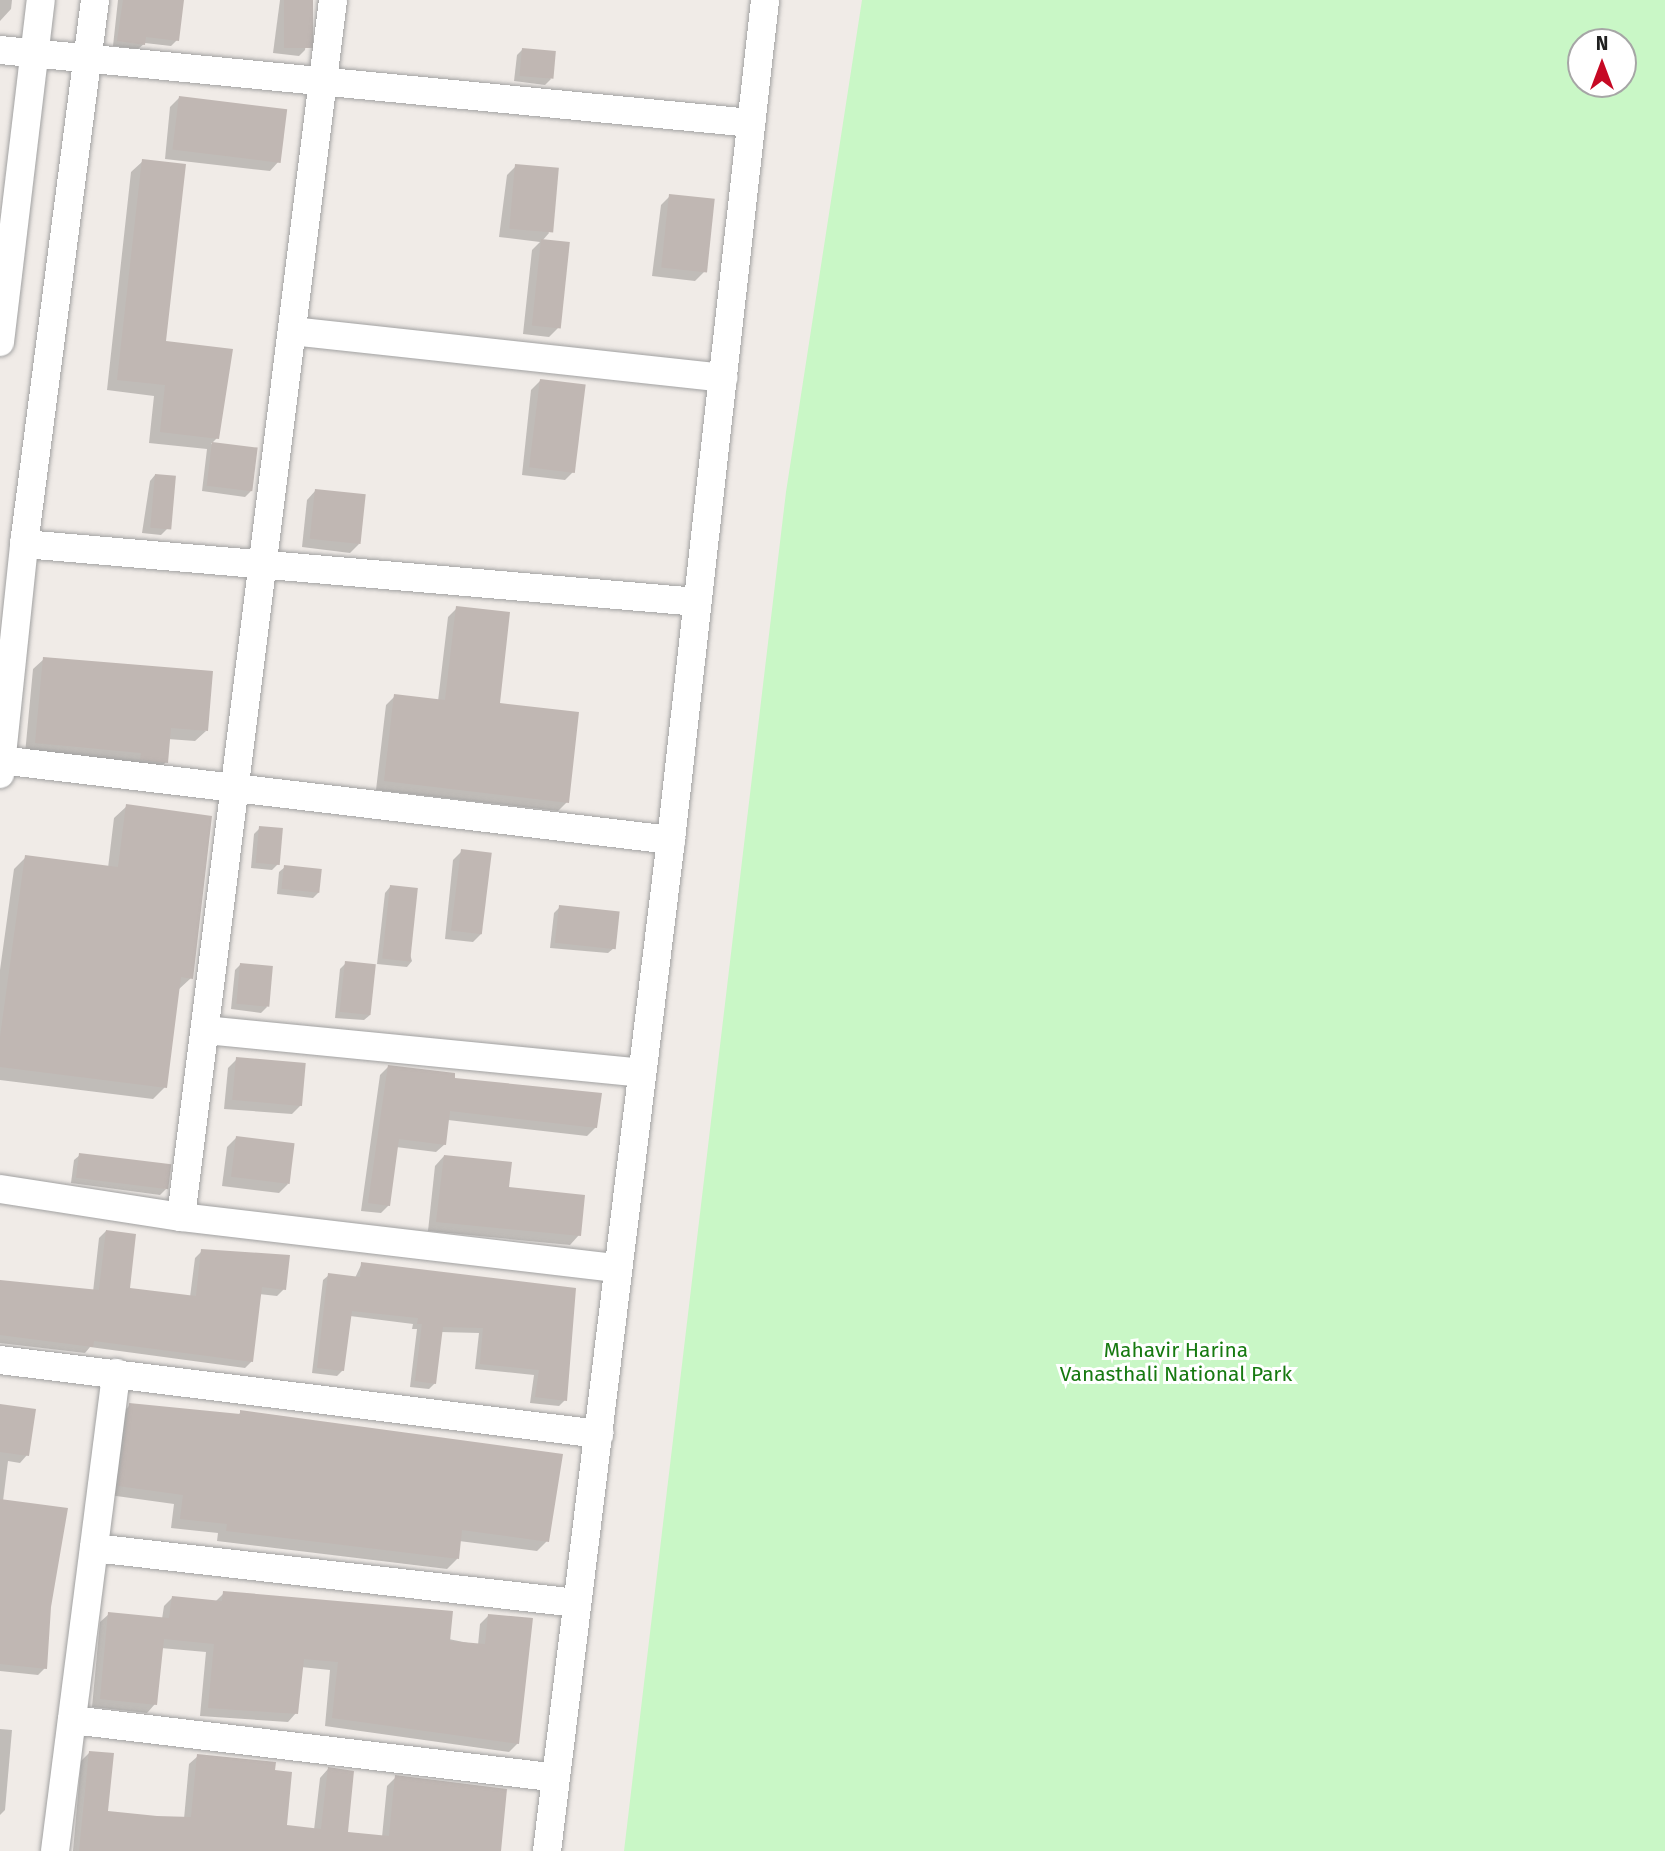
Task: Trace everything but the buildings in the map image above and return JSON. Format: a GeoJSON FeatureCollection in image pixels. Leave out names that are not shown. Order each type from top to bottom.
{"type":"FeatureCollection","features":[{"type":"Feature","properties":{"kind":"street"},"geometry":{"type":"LineString","coordinates":[[0,342],[11,154],[35,54],[41,0]]}},
{"type":"Feature","properties":{"kind":"street"},"geometry":{"type":"LineString","coordinates":[[95,0],[24,544],[3,723],[1,764],[235,787],[671,840]]}},
{"type":"Feature","properties":{"kind":"street"},"geometry":{"type":"LineString","coordinates":[[181,1217],[333,0]]}},
{"type":"Feature","properties":{"kind":"street"},"geometry":{"type":"LineString","coordinates":[[547,1851],[599,1434],[640,1073],[671,840],[765,0]]}},
{"type":"Feature","properties":{"kind":"street"},"geometry":{"type":"LineString","coordinates":[[0,50],[323,84],[751,123]]}},
{"type":"Feature","properties":{"kind":"street"},"geometry":{"type":"LineString","coordinates":[[292,331],[723,379]]}},
{"type":"Feature","properties":{"kind":"street"},"geometry":{"type":"LineString","coordinates":[[24,544],[698,603]]}},
{"type":"Feature","properties":{"kind":"street"},"geometry":{"type":"LineString","coordinates":[[205,1030],[640,1073]]}},
{"type":"Feature","properties":{"kind":"street"},"geometry":{"type":"LineString","coordinates":[[0,1189],[181,1217],[617,1268]]}},
{"type":"Feature","properties":{"kind":"street"},"geometry":{"type":"LineString","coordinates":[[0,1360],[599,1434]]}},
{"type":"Feature","properties":{"kind":"street"},"geometry":{"type":"LineString","coordinates":[[55,1851],[116,1373]]}},
{"type":"Feature","properties":{"kind":"street"},"geometry":{"type":"LineString","coordinates":[[94,1548],[577,1603]]}},
{"type":"Feature","properties":{"kind":"street"},"geometry":{"type":"LineString","coordinates":[[72,1720],[556,1778]]}},
{"type":"Feature","properties":{"kind":"green space","name":"Mahavir Harina Vanasthali National Park"},"geometry":{"type":"Polygon","coordinates":[[[862,0],[1665,0],[1665,1851],[624,1851],[786,492],[862,0]]]}}]}
